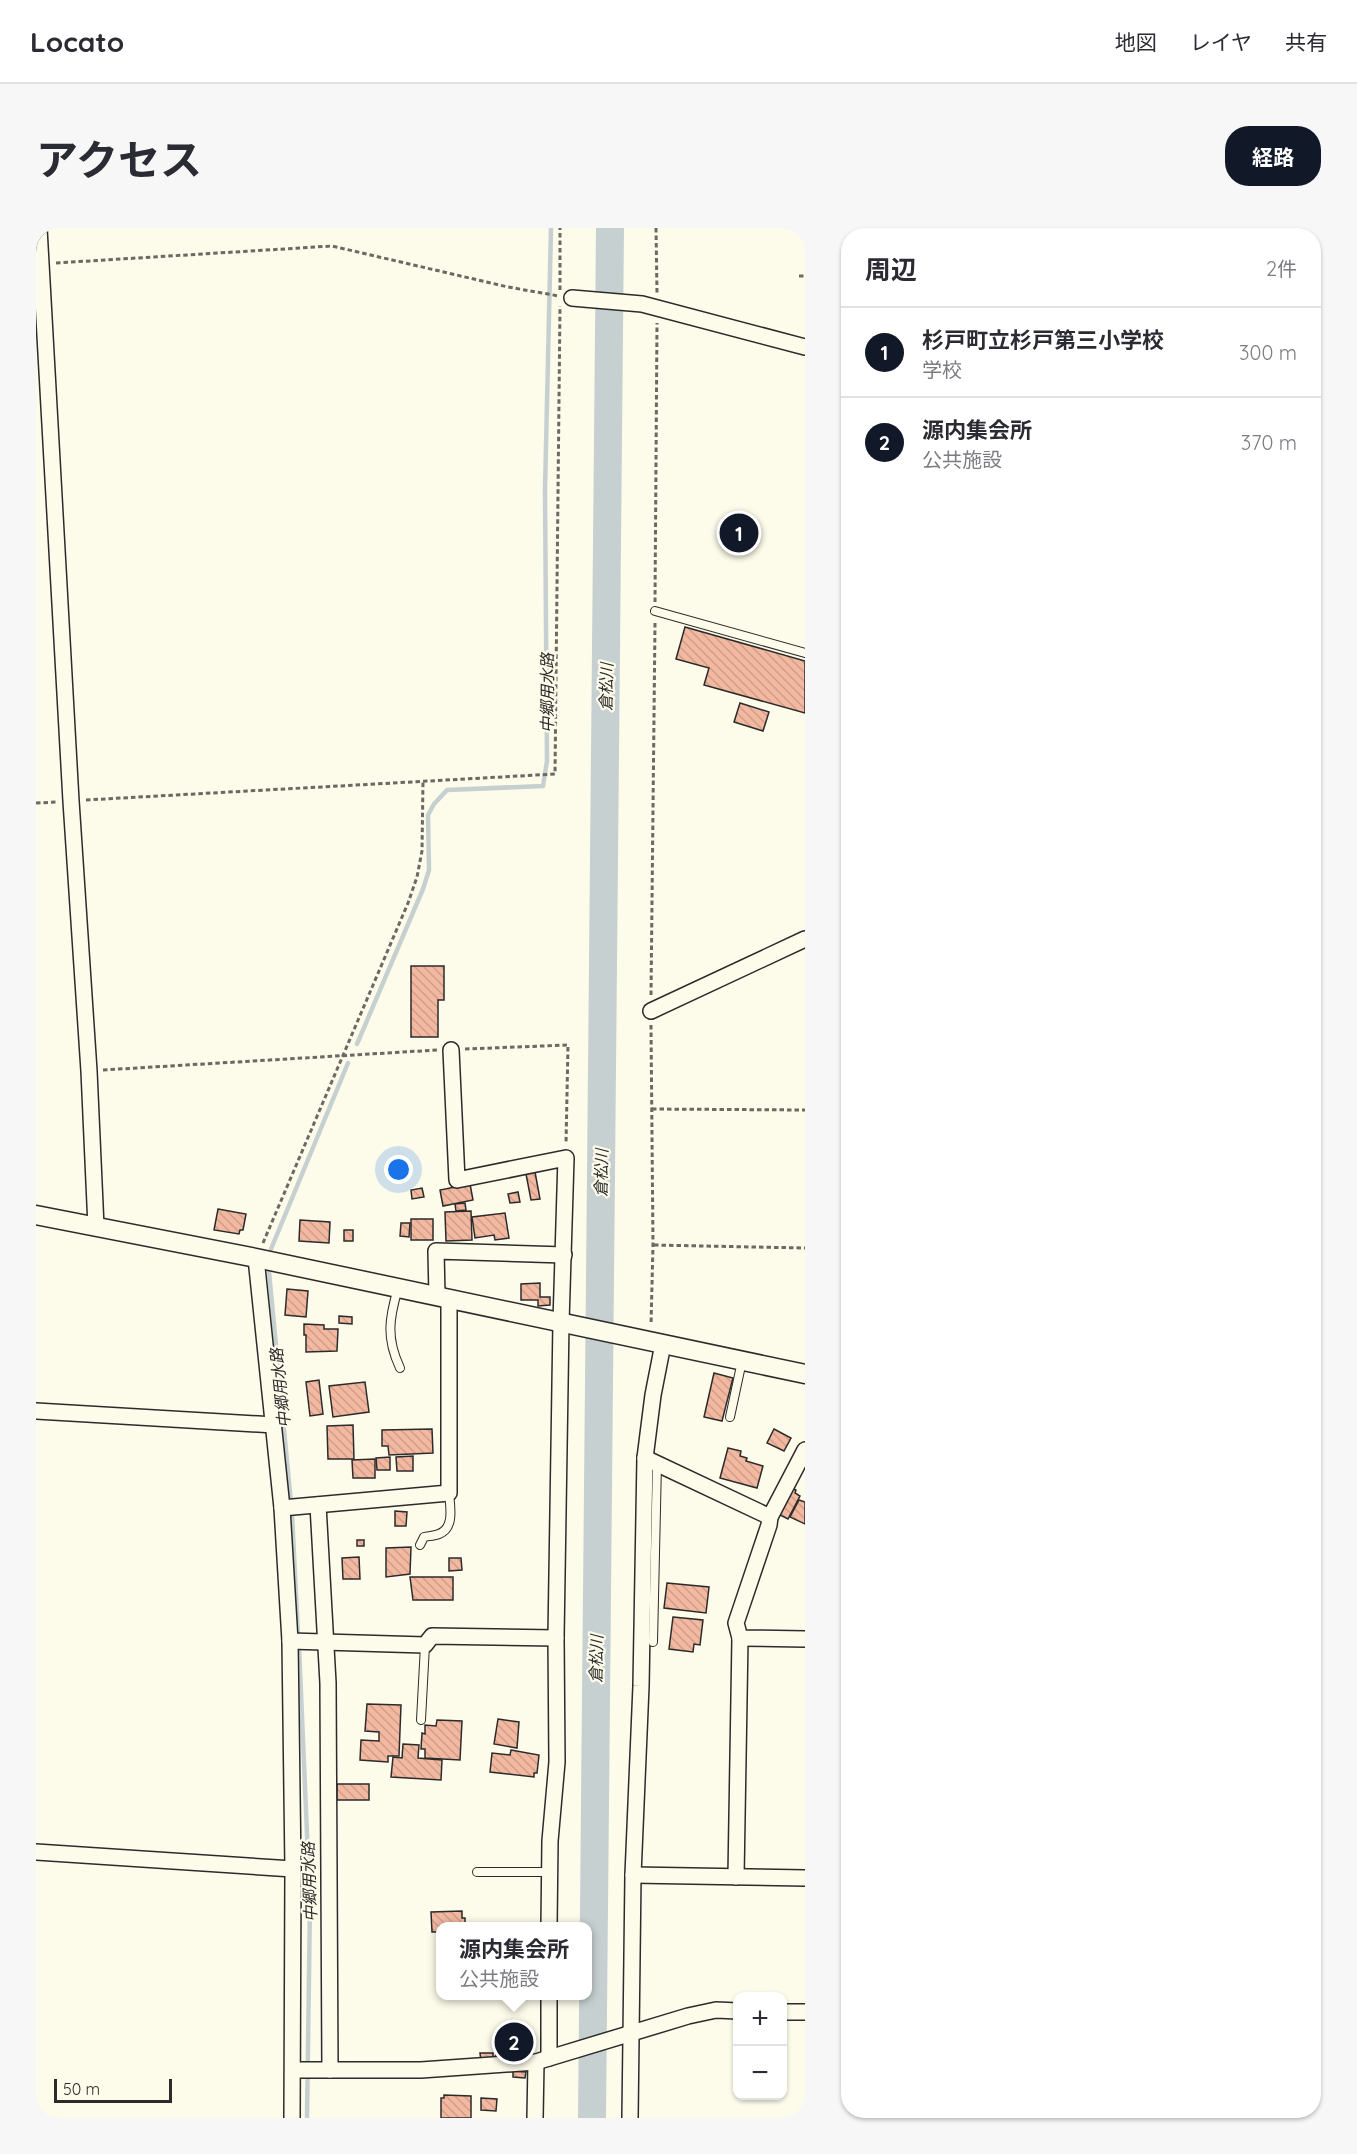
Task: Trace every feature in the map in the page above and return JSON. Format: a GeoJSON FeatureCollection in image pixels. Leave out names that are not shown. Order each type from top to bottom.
{"type":"FeatureCollection","features":[{"type":"Feature","properties":{"kind":"street"},"geometry":{"type":"LineString","coordinates":[[39,228],[89,1071],[96,1227]]}},
{"type":"Feature","properties":{"kind":"street"},"geometry":{"type":"LineString","coordinates":[[566,297],[649,306],[805,347]]}},
{"type":"Feature","properties":{"kind":"street"},"geometry":{"type":"LineString","coordinates":[[651,1011],[805,939]]}},
{"type":"Feature","properties":{"kind":"street"},"geometry":{"type":"LineString","coordinates":[[451,1050],[458,1180],[566,1158],[556,1638],[557,1762],[550,1841],[549,1922]]}},
{"type":"Feature","properties":{"kind":"street"},"geometry":{"type":"LineString","coordinates":[[36,1215],[256,1258],[805,1374]]}},
{"type":"Feature","properties":{"kind":"street"},"geometry":{"type":"LineString","coordinates":[[282,1508],[448,1493],[443,1297],[436,1251],[564,1255]]}},
{"type":"Feature","properties":{"kind":"street"},"geometry":{"type":"LineString","coordinates":[[256,1258],[282,1508],[290,1641],[292,2118]]}},
{"type":"Feature","properties":{"kind":"street"},"geometry":{"type":"LineString","coordinates":[[630,2118],[633,1875],[657,1343]]}},
{"type":"Feature","properties":{"kind":"street"},"geometry":{"type":"LineString","coordinates":[[36,1411],[274,1425]]}},
{"type":"Feature","properties":{"kind":"street"},"geometry":{"type":"LineString","coordinates":[[736,1877],[740,1638],[736,1623],[770,1517],[805,1450]]}},
{"type":"Feature","properties":{"kind":"street"},"geometry":{"type":"LineString","coordinates":[[651,1461],[770,1517]]}},
{"type":"Feature","properties":{"kind":"street"},"geometry":{"type":"LineString","coordinates":[[318,1505],[328,1683],[330,2070]]}},
{"type":"Feature","properties":{"kind":"street"},"geometry":{"type":"LineString","coordinates":[[290,1641],[425,1645],[432,1636],[556,1638]]}},
{"type":"Feature","properties":{"kind":"street"},"geometry":{"type":"LineString","coordinates":[[740,1638],[805,1639]]}},
{"type":"Feature","properties":{"kind":"street"},"geometry":{"type":"LineString","coordinates":[[36,1852],[292,1869]]}},
{"type":"Feature","properties":{"kind":"street"},"geometry":{"type":"LineString","coordinates":[[633,1875],[805,1878]]}},
{"type":"Feature","properties":{"kind":"street"},"geometry":{"type":"LineString","coordinates":[[535,2118],[548,2000]]}},
{"type":"Feature","properties":{"kind":"street"},"geometry":{"type":"LineString","coordinates":[[293,2070],[421,2070],[542,2060],[688,2016],[716,2010],[733,2011]]}},
{"type":"Feature","properties":{"kind":"street"},"geometry":{"type":"LineString","coordinates":[[787,2012],[805,2012]]}},
{"type":"Feature","properties":{"kind":"lane"},"geometry":{"type":"LineString","coordinates":[[655,612],[805,653]]}},
{"type":"Feature","properties":{"kind":"lane"},"geometry":{"type":"LineString","coordinates":[[398,1288],[390,1314],[389,1335],[393,1353],[400,1368]]}},
{"type":"Feature","properties":{"kind":"lane"},"geometry":{"type":"LineString","coordinates":[[730,1417],[742,1361]]}},
{"type":"Feature","properties":{"kind":"lane"},"geometry":{"type":"LineString","coordinates":[[651,1461],[653,1642]]}},
{"type":"Feature","properties":{"kind":"lane"},"geometry":{"type":"LineString","coordinates":[[420,1545],[424,1537],[439,1534],[449,1524],[451,1515],[448,1493]]}},
{"type":"Feature","properties":{"kind":"lane"},"geometry":{"type":"LineString","coordinates":[[421,1720],[425,1645]]}},
{"type":"Feature","properties":{"kind":"lane"},"geometry":{"type":"LineString","coordinates":[[477,1872],[550,1872]]}},
{"type":"Feature","properties":{"kind":"path"},"geometry":{"type":"LineString","coordinates":[[36,803],[555,774],[566,297],[560,228]]}},
{"type":"Feature","properties":{"kind":"path"},"geometry":{"type":"LineString","coordinates":[[656,228],[649,306],[655,612],[651,1011],[653,1245],[657,1343]]}},
{"type":"Feature","properties":{"kind":"path"},"geometry":{"type":"LineString","coordinates":[[42,263],[332,246],[497,284],[566,297]]}},
{"type":"Feature","properties":{"kind":"path"},"geometry":{"type":"LineString","coordinates":[[799,276],[805,276]]}},
{"type":"Feature","properties":{"kind":"path"},"geometry":{"type":"LineString","coordinates":[[256,1258],[408,903],[417,877],[422,851],[423,781]]}},
{"type":"Feature","properties":{"kind":"path"},"geometry":{"type":"LineString","coordinates":[[89,1071],[342,1054],[568,1045],[566,1158]]}},
{"type":"Feature","properties":{"kind":"path"},"geometry":{"type":"LineString","coordinates":[[652,1109],[805,1110]]}},
{"type":"Feature","properties":{"kind":"path"},"geometry":{"type":"LineString","coordinates":[[653,1245],[805,1248]]}},
{"type":"Feature","properties":{"kind":"building"},"geometry":{"type":"Polygon","coordinates":[[[685,627],[805,661],[805,713],[704,685],[709,668],[676,659],[685,627]]]}},
{"type":"Feature","properties":{"kind":"building"},"geometry":{"type":"Polygon","coordinates":[[[740,703],[769,712],[763,731],[734,722],[740,703]]]}},
{"type":"Feature","properties":{"kind":"building"},"geometry":{"type":"Polygon","coordinates":[[[411,966],[444,966],[444,1000],[438,1000],[438,1037],[411,1037],[411,966]]]}},
{"type":"Feature","properties":{"kind":"building"},"geometry":{"type":"Polygon","coordinates":[[[535,1172],[540,1199],[531,1200],[526,1174],[535,1172]]]}},
{"type":"Feature","properties":{"kind":"building"},"geometry":{"type":"Polygon","coordinates":[[[470,1184],[473,1200],[443,1206],[440,1190],[470,1184]]]}},
{"type":"Feature","properties":{"kind":"building"},"geometry":{"type":"Polygon","coordinates":[[[422,1188],[424,1197],[412,1199],[411,1190],[422,1188]]]}},
{"type":"Feature","properties":{"kind":"building"},"geometry":{"type":"Polygon","coordinates":[[[518,1192],[520,1202],[510,1203],[508,1194],[518,1192]]]}},
{"type":"Feature","properties":{"kind":"building"},"geometry":{"type":"Polygon","coordinates":[[[465,1203],[466,1210],[456,1211],[455,1204],[465,1203]]]}},
{"type":"Feature","properties":{"kind":"building"},"geometry":{"type":"Polygon","coordinates":[[[218,1209],[246,1214],[243,1230],[240,1230],[239,1234],[214,1230],[218,1209]]]}},
{"type":"Feature","properties":{"kind":"building"},"geometry":{"type":"Polygon","coordinates":[[[471,1211],[472,1240],[446,1241],[445,1212],[471,1211]]]}},
{"type":"Feature","properties":{"kind":"building"},"geometry":{"type":"Polygon","coordinates":[[[505,1213],[509,1238],[495,1240],[494,1235],[475,1238],[472,1217],[505,1213]]]}},
{"type":"Feature","properties":{"kind":"building"},"geometry":{"type":"Polygon","coordinates":[[[411,1219],[433,1219],[433,1240],[411,1240],[411,1219]]]}},
{"type":"Feature","properties":{"kind":"building"},"geometry":{"type":"Polygon","coordinates":[[[300,1220],[330,1222],[329,1243],[299,1241],[300,1220]]]}},
{"type":"Feature","properties":{"kind":"building"},"geometry":{"type":"Polygon","coordinates":[[[401,1223],[410,1223],[409,1237],[400,1236],[401,1223]]]}},
{"type":"Feature","properties":{"kind":"building"},"geometry":{"type":"Polygon","coordinates":[[[344,1230],[353,1230],[353,1241],[344,1241],[344,1230]]]}},
{"type":"Feature","properties":{"kind":"building"},"geometry":{"type":"Polygon","coordinates":[[[540,1283],[540,1297],[550,1297],[550,1305],[538,1306],[538,1300],[521,1300],[521,1284],[540,1283]]]}},
{"type":"Feature","properties":{"kind":"building"},"geometry":{"type":"Polygon","coordinates":[[[287,1289],[308,1291],[306,1317],[285,1315],[287,1289]]]}},
{"type":"Feature","properties":{"kind":"building"},"geometry":{"type":"Polygon","coordinates":[[[339,1316],[352,1317],[352,1324],[339,1323],[339,1316]]]}},
{"type":"Feature","properties":{"kind":"building"},"geometry":{"type":"Polygon","coordinates":[[[304,1324],[324,1325],[324,1329],[338,1329],[337,1351],[306,1352],[304,1324]]]}},
{"type":"Feature","properties":{"kind":"building"},"geometry":{"type":"Polygon","coordinates":[[[714,1373],[733,1378],[722,1421],[704,1417],[714,1373]]]}},
{"type":"Feature","properties":{"kind":"building"},"geometry":{"type":"Polygon","coordinates":[[[319,1380],[323,1414],[310,1416],[306,1382],[319,1380]]]}},
{"type":"Feature","properties":{"kind":"building"},"geometry":{"type":"Polygon","coordinates":[[[365,1382],[369,1412],[333,1417],[329,1386],[365,1382]]]}},
{"type":"Feature","properties":{"kind":"building"},"geometry":{"type":"Polygon","coordinates":[[[353,1425],[354,1459],[328,1459],[327,1426],[353,1425]]]}},
{"type":"Feature","properties":{"kind":"building"},"geometry":{"type":"Polygon","coordinates":[[[432,1429],[433,1453],[389,1455],[388,1446],[382,1446],[382,1430],[432,1429]]]}},
{"type":"Feature","properties":{"kind":"building"},"geometry":{"type":"Polygon","coordinates":[[[774,1429],[791,1438],[784,1451],[767,1443],[774,1429]]]}},
{"type":"Feature","properties":{"kind":"building"},"geometry":{"type":"Polygon","coordinates":[[[728,1448],[741,1451],[740,1456],[747,1458],[746,1461],[763,1466],[757,1488],[720,1478],[728,1448]]]}},
{"type":"Feature","properties":{"kind":"building"},"geometry":{"type":"Polygon","coordinates":[[[413,1456],[413,1471],[397,1471],[396,1457],[413,1456]]]}},
{"type":"Feature","properties":{"kind":"building"},"geometry":{"type":"Polygon","coordinates":[[[390,1457],[390,1470],[377,1470],[376,1458],[390,1457]]]}},
{"type":"Feature","properties":{"kind":"building"},"geometry":{"type":"Polygon","coordinates":[[[375,1459],[375,1478],[353,1478],[352,1460],[375,1459]]]}},
{"type":"Feature","properties":{"kind":"building"},"geometry":{"type":"Polygon","coordinates":[[[791,1487],[800,1496],[788,1519],[778,1514],[791,1487]]]}},
{"type":"Feature","properties":{"kind":"building"},"geometry":{"type":"Polygon","coordinates":[[[799,1500],[805,1502],[805,1524],[790,1517],[799,1500]]]}},
{"type":"Feature","properties":{"kind":"building"},"geometry":{"type":"Polygon","coordinates":[[[395,1511],[407,1512],[406,1526],[395,1526],[395,1511]]]}},
{"type":"Feature","properties":{"kind":"building"},"geometry":{"type":"Polygon","coordinates":[[[357,1540],[364,1540],[364,1546],[357,1546],[357,1540]]]}},
{"type":"Feature","properties":{"kind":"building"},"geometry":{"type":"Polygon","coordinates":[[[411,1547],[410,1574],[386,1577],[386,1548],[411,1547]]]}},
{"type":"Feature","properties":{"kind":"building"},"geometry":{"type":"Polygon","coordinates":[[[359,1557],[360,1579],[343,1579],[342,1558],[359,1557]]]}},
{"type":"Feature","properties":{"kind":"building"},"geometry":{"type":"Polygon","coordinates":[[[449,1558],[461,1558],[462,1570],[449,1571],[449,1558]]]}},
{"type":"Feature","properties":{"kind":"building"},"geometry":{"type":"Polygon","coordinates":[[[410,1577],[453,1577],[453,1600],[413,1600],[410,1577]]]}},
{"type":"Feature","properties":{"kind":"building"},"geometry":{"type":"Polygon","coordinates":[[[667,1583],[709,1587],[706,1613],[664,1608],[667,1583]]]}},
{"type":"Feature","properties":{"kind":"building"},"geometry":{"type":"Polygon","coordinates":[[[673,1617],[703,1620],[700,1645],[694,1644],[693,1652],[669,1649],[673,1617]]]}},
{"type":"Feature","properties":{"kind":"building"},"geometry":{"type":"Polygon","coordinates":[[[367,1704],[401,1705],[399,1756],[388,1756],[388,1762],[360,1760],[361,1740],[379,1741],[379,1732],[365,1731],[367,1704]]]}},
{"type":"Feature","properties":{"kind":"building"},"geometry":{"type":"Polygon","coordinates":[[[498,1719],[519,1722],[517,1748],[494,1744],[498,1719]]]}},
{"type":"Feature","properties":{"kind":"building"},"geometry":{"type":"Polygon","coordinates":[[[437,1720],[462,1721],[460,1760],[425,1758],[425,1749],[421,1749],[422,1733],[425,1734],[425,1725],[436,1726],[437,1720]]]}},
{"type":"Feature","properties":{"kind":"building"},"geometry":{"type":"Polygon","coordinates":[[[403,1744],[419,1745],[418,1758],[442,1760],[441,1780],[391,1777],[393,1757],[402,1758],[403,1744]]]}},
{"type":"Feature","properties":{"kind":"building"},"geometry":{"type":"Polygon","coordinates":[[[511,1750],[539,1755],[537,1773],[534,1773],[534,1777],[490,1772],[492,1753],[510,1755],[511,1750]]]}},
{"type":"Feature","properties":{"kind":"building"},"geometry":{"type":"Polygon","coordinates":[[[337,1784],[369,1784],[369,1800],[337,1800],[337,1784]]]}},
{"type":"Feature","properties":{"kind":"building"},"geometry":{"type":"Polygon","coordinates":[[[462,1911],[462,1918],[465,1918],[465,1922],[436,1922],[436,1932],[432,1932],[431,1912],[462,1911]]]}},
{"type":"Feature","properties":{"kind":"building"},"geometry":{"type":"Polygon","coordinates":[[[519,2034],[519,2038],[532,2037],[532,2046],[529,2046],[530,2055],[496,2057],[495,2039],[501,2039],[501,2035],[519,2034]]]}},
{"type":"Feature","properties":{"kind":"building"},"geometry":{"type":"Polygon","coordinates":[[[480,2053],[493,2053],[493,2060],[481,2061],[480,2053]]]}},
{"type":"Feature","properties":{"kind":"building"},"geometry":{"type":"Polygon","coordinates":[[[513,2071],[526,2072],[525,2078],[513,2077],[513,2071]]]}},
{"type":"Feature","properties":{"kind":"building"},"geometry":{"type":"Polygon","coordinates":[[[444,2095],[471,2096],[471,2118],[441,2118],[441,2098],[444,2098],[444,2095]]]}},
{"type":"Feature","properties":{"kind":"building"},"geometry":{"type":"Polygon","coordinates":[[[481,2098],[497,2099],[496,2111],[481,2110],[481,2098]]]}},
{"type":"Feature","properties":{"kind":"waterway","name":"中郷用水路"},"geometry":{"type":"LineString","coordinates":[[357,1044],[423,889],[429,870],[428,815],[434,804],[447,790],[543,786],[547,761],[545,490],[551,228]]}},
{"type":"Feature","properties":{"kind":"waterway","name":"倉松川"},"geometry":{"type":"LineString","coordinates":[[592,2118],[610,228]]}},
{"type":"Feature","properties":{"kind":"waterway","name":"中郷用水路"},"geometry":{"type":"LineString","coordinates":[[271,1249],[348,1063]]}},
{"type":"Feature","properties":{"kind":"waterway","name":"中郷用水路"},"geometry":{"type":"LineString","coordinates":[[269,1272],[291,1503]]}},
{"type":"Feature","properties":{"kind":"waterway","name":"中郷用水路"},"geometry":{"type":"LineString","coordinates":[[292,1514],[298,1634]]}},
{"type":"Feature","properties":{"kind":"waterway","name":"中郷用水路"},"geometry":{"type":"LineString","coordinates":[[299,1646],[310,1904],[307,2118]]}},
{"type":"Feature","properties":{"kind":"place","name":"杉戸町立杉戸第三小学校"},"geometry":{"type":"Point","coordinates":[739,533]}},
{"type":"Feature","properties":{"kind":"place","name":"源内集会所"},"geometry":{"type":"Point","coordinates":[514,2042]}}]}
